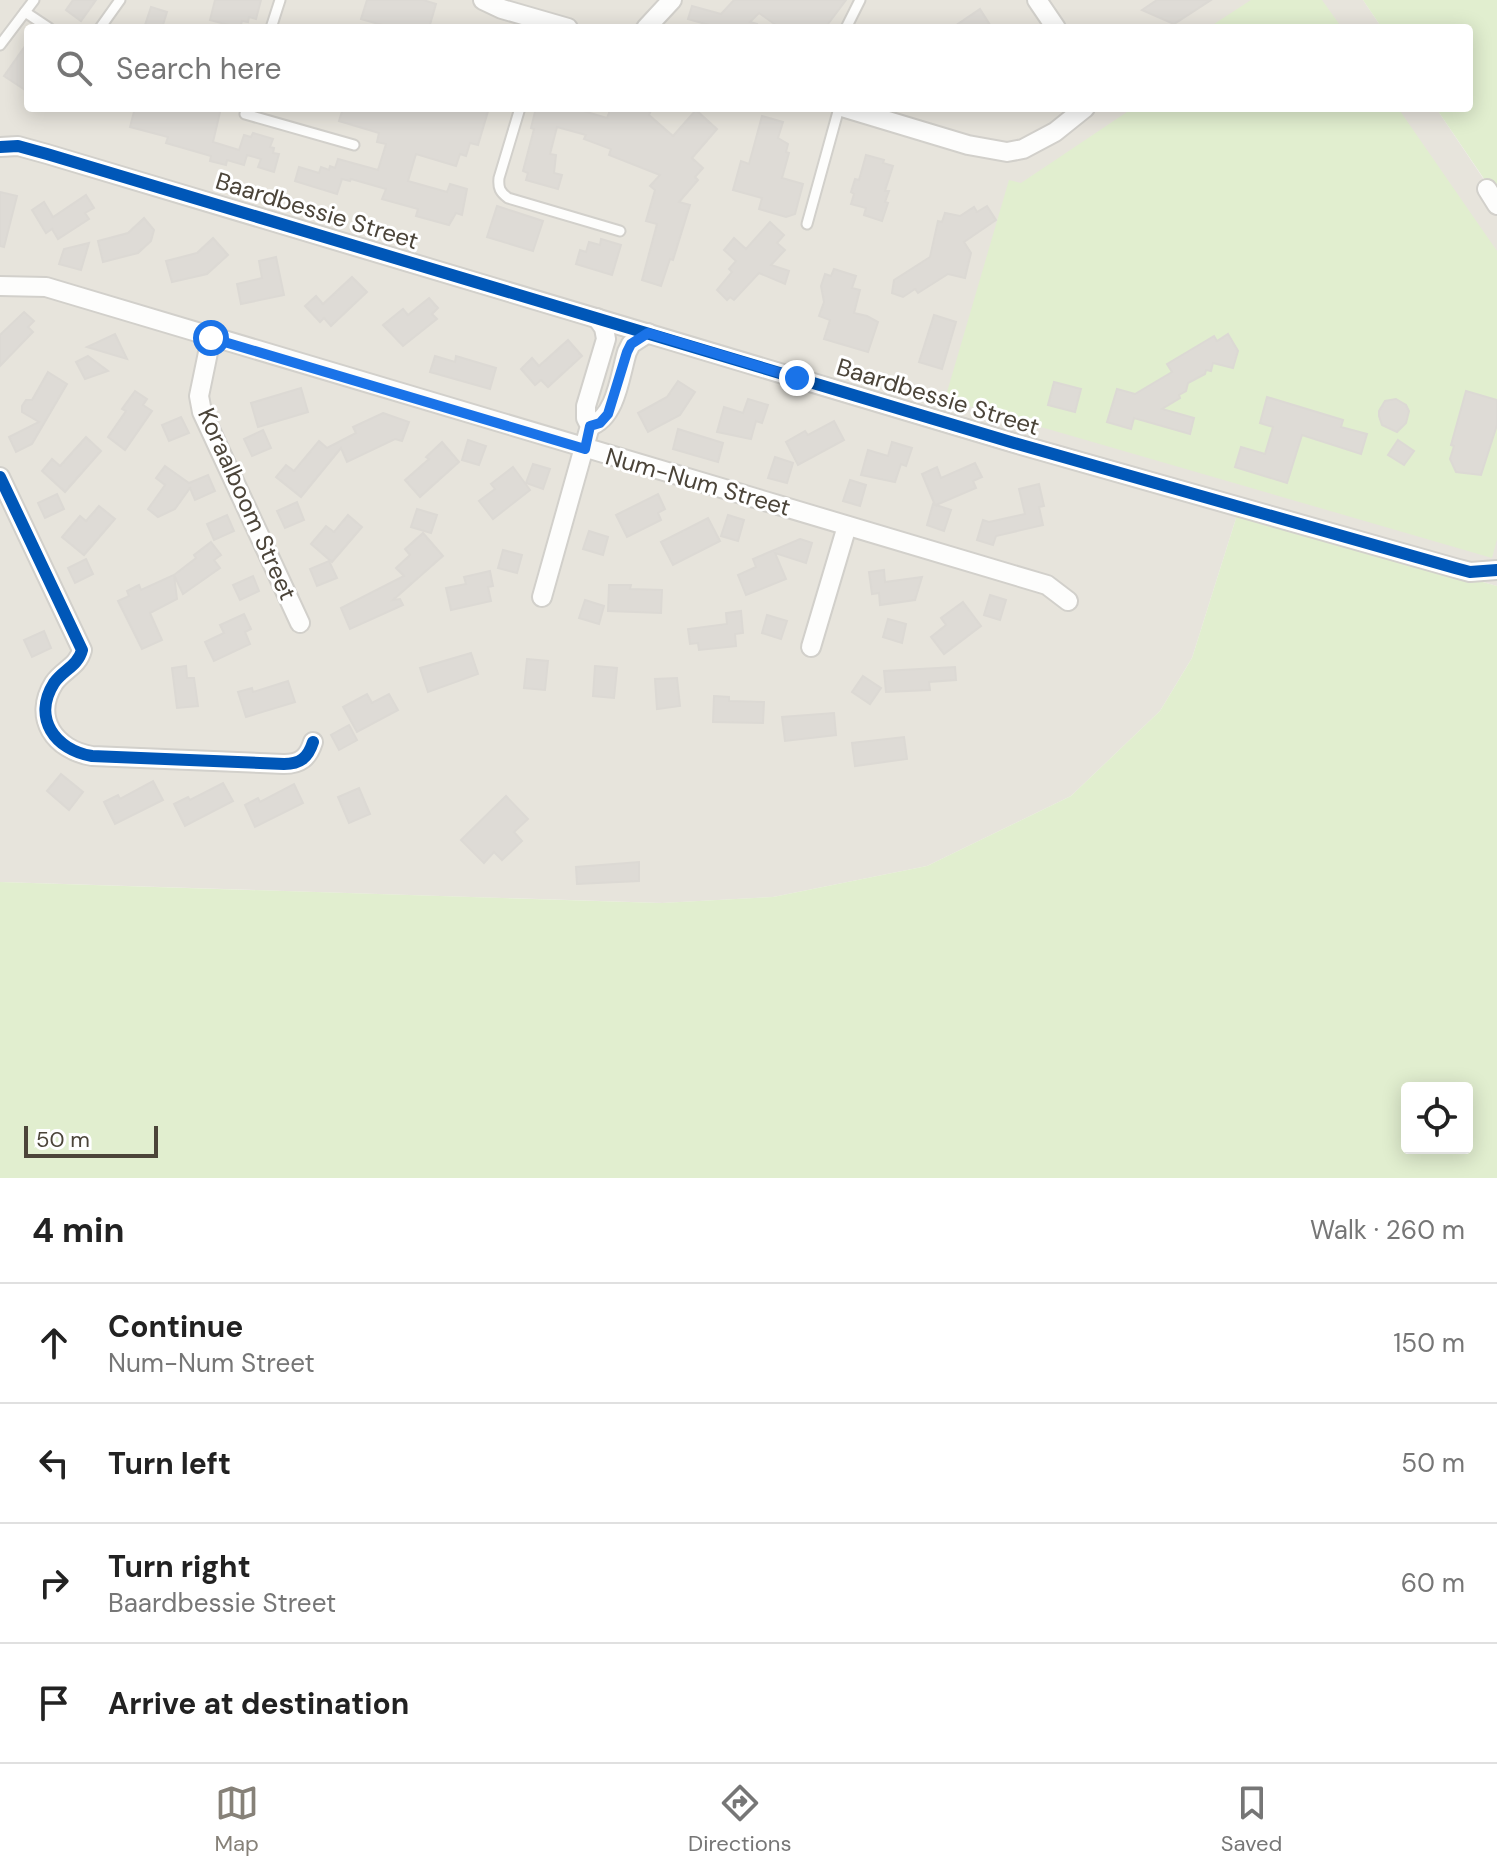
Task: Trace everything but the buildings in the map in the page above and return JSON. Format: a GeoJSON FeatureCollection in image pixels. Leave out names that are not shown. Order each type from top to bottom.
{"type":"FeatureCollection","features":[{"type":"Feature","properties":{"kind":"street"},"geometry":{"type":"LineString","coordinates":[[483,0],[543,24]]}},
{"type":"Feature","properties":{"kind":"street"},"geometry":{"type":"LineString","coordinates":[[650,24],[672,0]]}},
{"type":"Feature","properties":{"kind":"street"},"geometry":{"type":"LineString","coordinates":[[1037,0],[1053,24]]}},
{"type":"Feature","properties":{"kind":"street"},"geometry":{"type":"LineString","coordinates":[[856,112],[980,148],[1007,152],[1023,149],[1055,132],[1080,112]]}},
{"type":"Feature","properties":{"kind":"street","name":"Baardbessie Street"},"geometry":{"type":"LineString","coordinates":[[0,147],[18,146],[47,154],[1014,443],[1455,568],[1470,572],[1497,570]]}},
{"type":"Feature","properties":{"kind":"street"},"geometry":{"type":"LineString","coordinates":[[1487,189],[1497,205]]}},
{"type":"Feature","properties":{"kind":"street","name":"Num-Num Street"},"geometry":{"type":"LineString","coordinates":[[0,286],[46,287],[1047,585],[1068,601]]}},
{"type":"Feature","properties":{"kind":"street"},"geometry":{"type":"LineString","coordinates":[[542,597],[590,426],[586,406],[606,339],[604,328],[597,318]]}},
{"type":"Feature","properties":{"kind":"street"},"geometry":{"type":"LineString","coordinates":[[590,426],[600,423],[608,414],[627,352],[631,344],[648,333]]}},
{"type":"Feature","properties":{"kind":"street","name":"Koraalboom Street"},"geometry":{"type":"LineString","coordinates":[[211,338],[199,396],[202,412],[300,623]]}},
{"type":"Feature","properties":{"kind":"street"},"geometry":{"type":"LineString","coordinates":[[0,477],[82,650],[80,658],[56,681],[48,694],[46,710],[58,743],[79,754],[293,764],[308,753],[313,742]]}},
{"type":"Feature","properties":{"kind":"street"},"geometry":{"type":"LineString","coordinates":[[811,647],[847,526]]}},
{"type":"Feature","properties":{"kind":"lane"},"geometry":{"type":"LineString","coordinates":[[0,45],[34,0]]}},
{"type":"Feature","properties":{"kind":"lane"},"geometry":{"type":"LineString","coordinates":[[103,24],[120,0]]}},
{"type":"Feature","properties":{"kind":"lane"},"geometry":{"type":"LineString","coordinates":[[272,24],[280,0]]}},
{"type":"Feature","properties":{"kind":"lane"},"geometry":{"type":"LineString","coordinates":[[848,24],[860,0]]}},
{"type":"Feature","properties":{"kind":"lane"},"geometry":{"type":"LineString","coordinates":[[25,12],[43,24]]}},
{"type":"Feature","properties":{"kind":"lane"},"geometry":{"type":"LineString","coordinates":[[246,112],[354,145]]}},
{"type":"Feature","properties":{"kind":"lane"},"geometry":{"type":"LineString","coordinates":[[519,112],[499,178],[501,193],[508,198],[620,231]]}},
{"type":"Feature","properties":{"kind":"lane"},"geometry":{"type":"LineString","coordinates":[[807,224],[841,112]]}},
{"type":"Feature","properties":{"kind":"shaded area"},"geometry":{"type":"Polygon","coordinates":[[[0,0],[1363,0],[1379,24],[24,24],[24,112],[1439,112],[1497,199],[1497,586],[1238,512],[1192,658],[1160,711],[1071,796],[927,866],[773,897],[662,903],[0,882],[0,0]]]}},
{"type":"Feature","properties":{"kind":"green space"},"geometry":{"type":"Polygon","coordinates":[[[1251,0],[1322,0],[1339,24],[1214,24],[1251,0]]]}},
{"type":"Feature","properties":{"kind":"green space"},"geometry":{"type":"Polygon","coordinates":[[[1363,0],[1497,0],[1497,198],[1439,112],[1473,112],[1473,24],[1379,24],[1363,0]]]}},
{"type":"Feature","properties":{"kind":"green space"},"geometry":{"type":"Polygon","coordinates":[[[1127,112],[1401,112],[1497,251],[1497,539],[1492,558],[945,399],[1009,180],[1021,183],[1127,112]]]}},
{"type":"Feature","properties":{"kind":"green space"},"geometry":{"type":"Polygon","coordinates":[[[1238,512],[1497,586],[1497,1178],[0,1178],[0,882],[661,903],[773,897],[927,866],[1071,796],[1160,711],[1192,658],[1238,512]]]}},
{"type":"Feature","properties":{"kind":"cycle path"},"geometry":{"type":"LineString","coordinates":[[0,147],[18,146],[47,154],[1014,443],[1455,568],[1470,572],[1497,570]]}},
{"type":"Feature","properties":{"kind":"cycle path"},"geometry":{"type":"LineString","coordinates":[[0,477],[82,650],[77,660],[54,683],[45,708],[51,730],[67,747],[92,756],[284,764],[303,759],[313,742]]}},
{"type":"Feature","properties":{"kind":"route"},"geometry":{"type":"LineString","coordinates":[[211,338],[585,449],[590,426],[600,423],[608,414],[631,344],[648,333],[797,378]]}}]}
